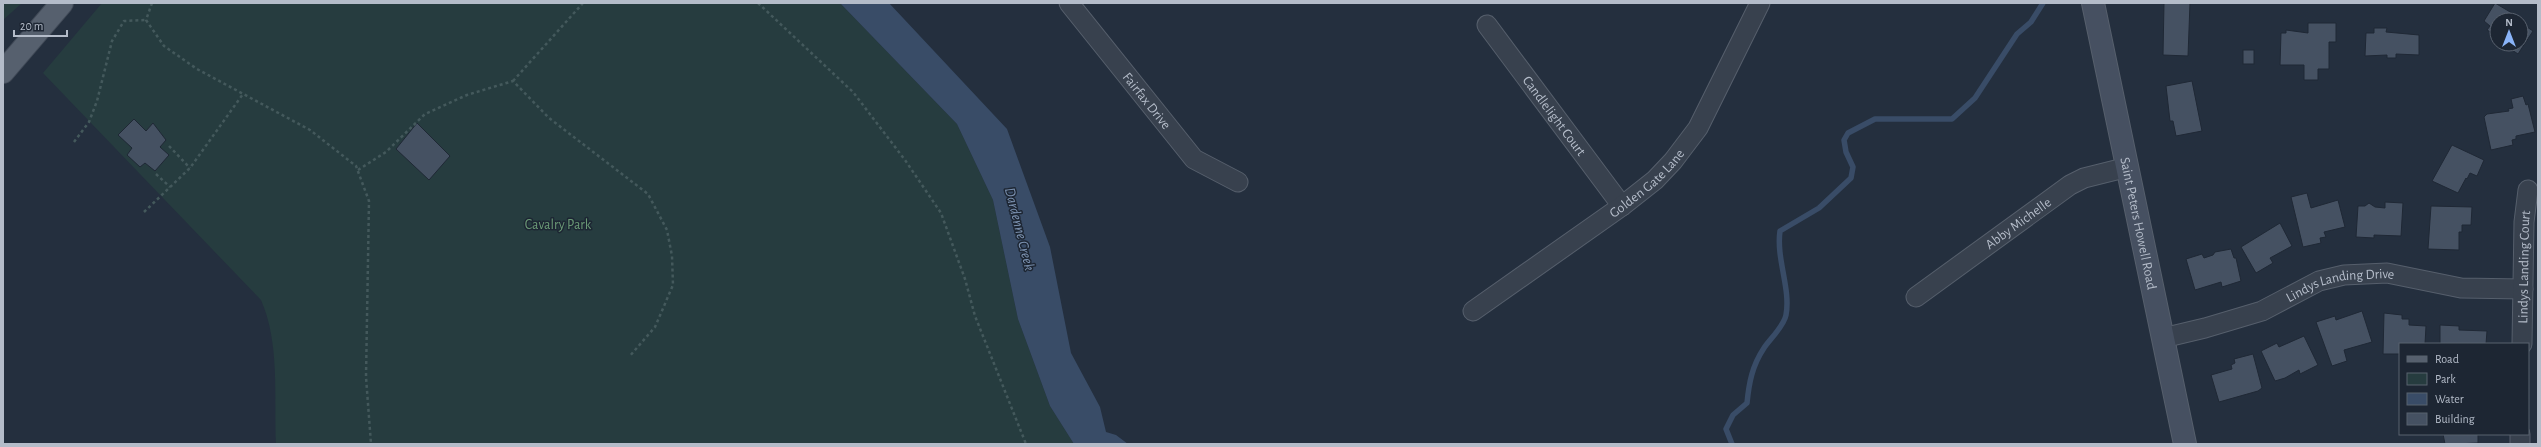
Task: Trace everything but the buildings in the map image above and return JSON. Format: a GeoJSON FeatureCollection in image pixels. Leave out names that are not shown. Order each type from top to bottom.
{"type":"FeatureCollection","features":[{"type":"Feature","properties":{"kind":"main road"},"geometry":{"type":"LineString","coordinates":[[3,72],[62,3]]}},
{"type":"Feature","properties":{"kind":"main road","name":"Saint Peters Howell Road"},"geometry":{"type":"LineString","coordinates":[[2093,3],[2185,444]]}},
{"type":"Feature","properties":{"kind":"street","name":"Fairfax Drive"},"geometry":{"type":"LineString","coordinates":[[1069,3],[1194,159],[1238,182]]}},
{"type":"Feature","properties":{"kind":"street","name":"Golden Gate Lane"},"geometry":{"type":"LineString","coordinates":[[1473,311],[1622,206],[1655,180],[1688,143],[1708,109],[1760,3]]}},
{"type":"Feature","properties":{"kind":"street","name":"Candlelight Court"},"geometry":{"type":"LineString","coordinates":[[1487,25],[1622,206]]}},
{"type":"Feature","properties":{"kind":"street","name":"Abby Michelle"},"geometry":{"type":"LineString","coordinates":[[1916,297],[2070,185],[2084,178],[2128,167]]}},
{"type":"Feature","properties":{"kind":"street","name":"Lindys Landing Court"},"geometry":{"type":"LineString","coordinates":[[2522,343],[2524,222],[2528,190]]}},
{"type":"Feature","properties":{"kind":"street","name":"Lindys Landing Drive"},"geometry":{"type":"LineString","coordinates":[[2163,338],[2205,328],[2262,311],[2319,281],[2344,275],[2387,273],[2461,288],[2523,289]]}},
{"type":"Feature","properties":{"kind":"path"},"geometry":{"type":"LineString","coordinates":[[146,20],[152,3]]}},
{"type":"Feature","properties":{"kind":"path"},"geometry":{"type":"LineString","coordinates":[[358,170],[386,152],[425,114],[467,95],[513,81],[583,3]]}},
{"type":"Feature","properties":{"kind":"path"},"geometry":{"type":"LineString","coordinates":[[758,3],[853,92],[905,160],[941,214],[965,279],[975,316],[1026,444]]}},
{"type":"Feature","properties":{"kind":"path"},"geometry":{"type":"LineString","coordinates":[[146,20],[164,46],[197,69],[310,130],[356,166],[368,201],[366,377],[371,444]]}},
{"type":"Feature","properties":{"kind":"path"},"geometry":{"type":"LineString","coordinates":[[74,142],[89,122],[97,101],[112,41],[116,34],[124,21],[146,20]]}},
{"type":"Feature","properties":{"kind":"path"},"geometry":{"type":"LineString","coordinates":[[513,81],[549,118],[648,194],[667,230],[672,256],[673,285],[655,327],[629,357]]}},
{"type":"Feature","properties":{"kind":"path"},"geometry":{"type":"LineString","coordinates":[[144,212],[190,168],[243,94]]}},
{"type":"Feature","properties":{"kind":"path"},"geometry":{"type":"LineString","coordinates":[[169,146],[190,168]]}},
{"type":"Feature","properties":{"kind":"path"},"geometry":{"type":"LineString","coordinates":[[156,174],[170,188]]}},
{"type":"Feature","properties":{"kind":"green space"},"geometry":{"type":"Polygon","coordinates":[[[3,3],[22,3],[3,20],[3,3]]]}},
{"type":"Feature","properties":{"kind":"green space","name":"Cavalry Park"},"geometry":{"type":"Polygon","coordinates":[[[102,3],[840,3],[957,124],[993,200],[1018,319],[1050,406],[1074,444],[276,444],[274,352],[267,317],[261,300],[43,73],[102,3]]]}},
{"type":"Feature","properties":{"kind":"water","name":"Dardenne Creek"},"geometry":{"type":"Polygon","coordinates":[[[840,3],[889,3],[1007,129],[1050,247],[1071,353],[1100,407],[1106,432],[1116,435],[1128,444],[1074,444],[1050,406],[1018,319],[993,200],[957,124],[840,3]]]}},
{"type":"Feature","properties":{"kind":"waterway"},"geometry":{"type":"LineString","coordinates":[[1732,444],[1726,429],[1733,415],[1747,403],[1750,382],[1757,361],[1764,348],[1783,324],[1786,315],[1787,295],[1780,252],[1780,231],[1819,208],[1851,178],[1853,167],[1846,152],[1844,140],[1848,133],[1875,119],[1952,119],[1975,98],[2017,34],[2031,22],[2043,3]]}}]}
